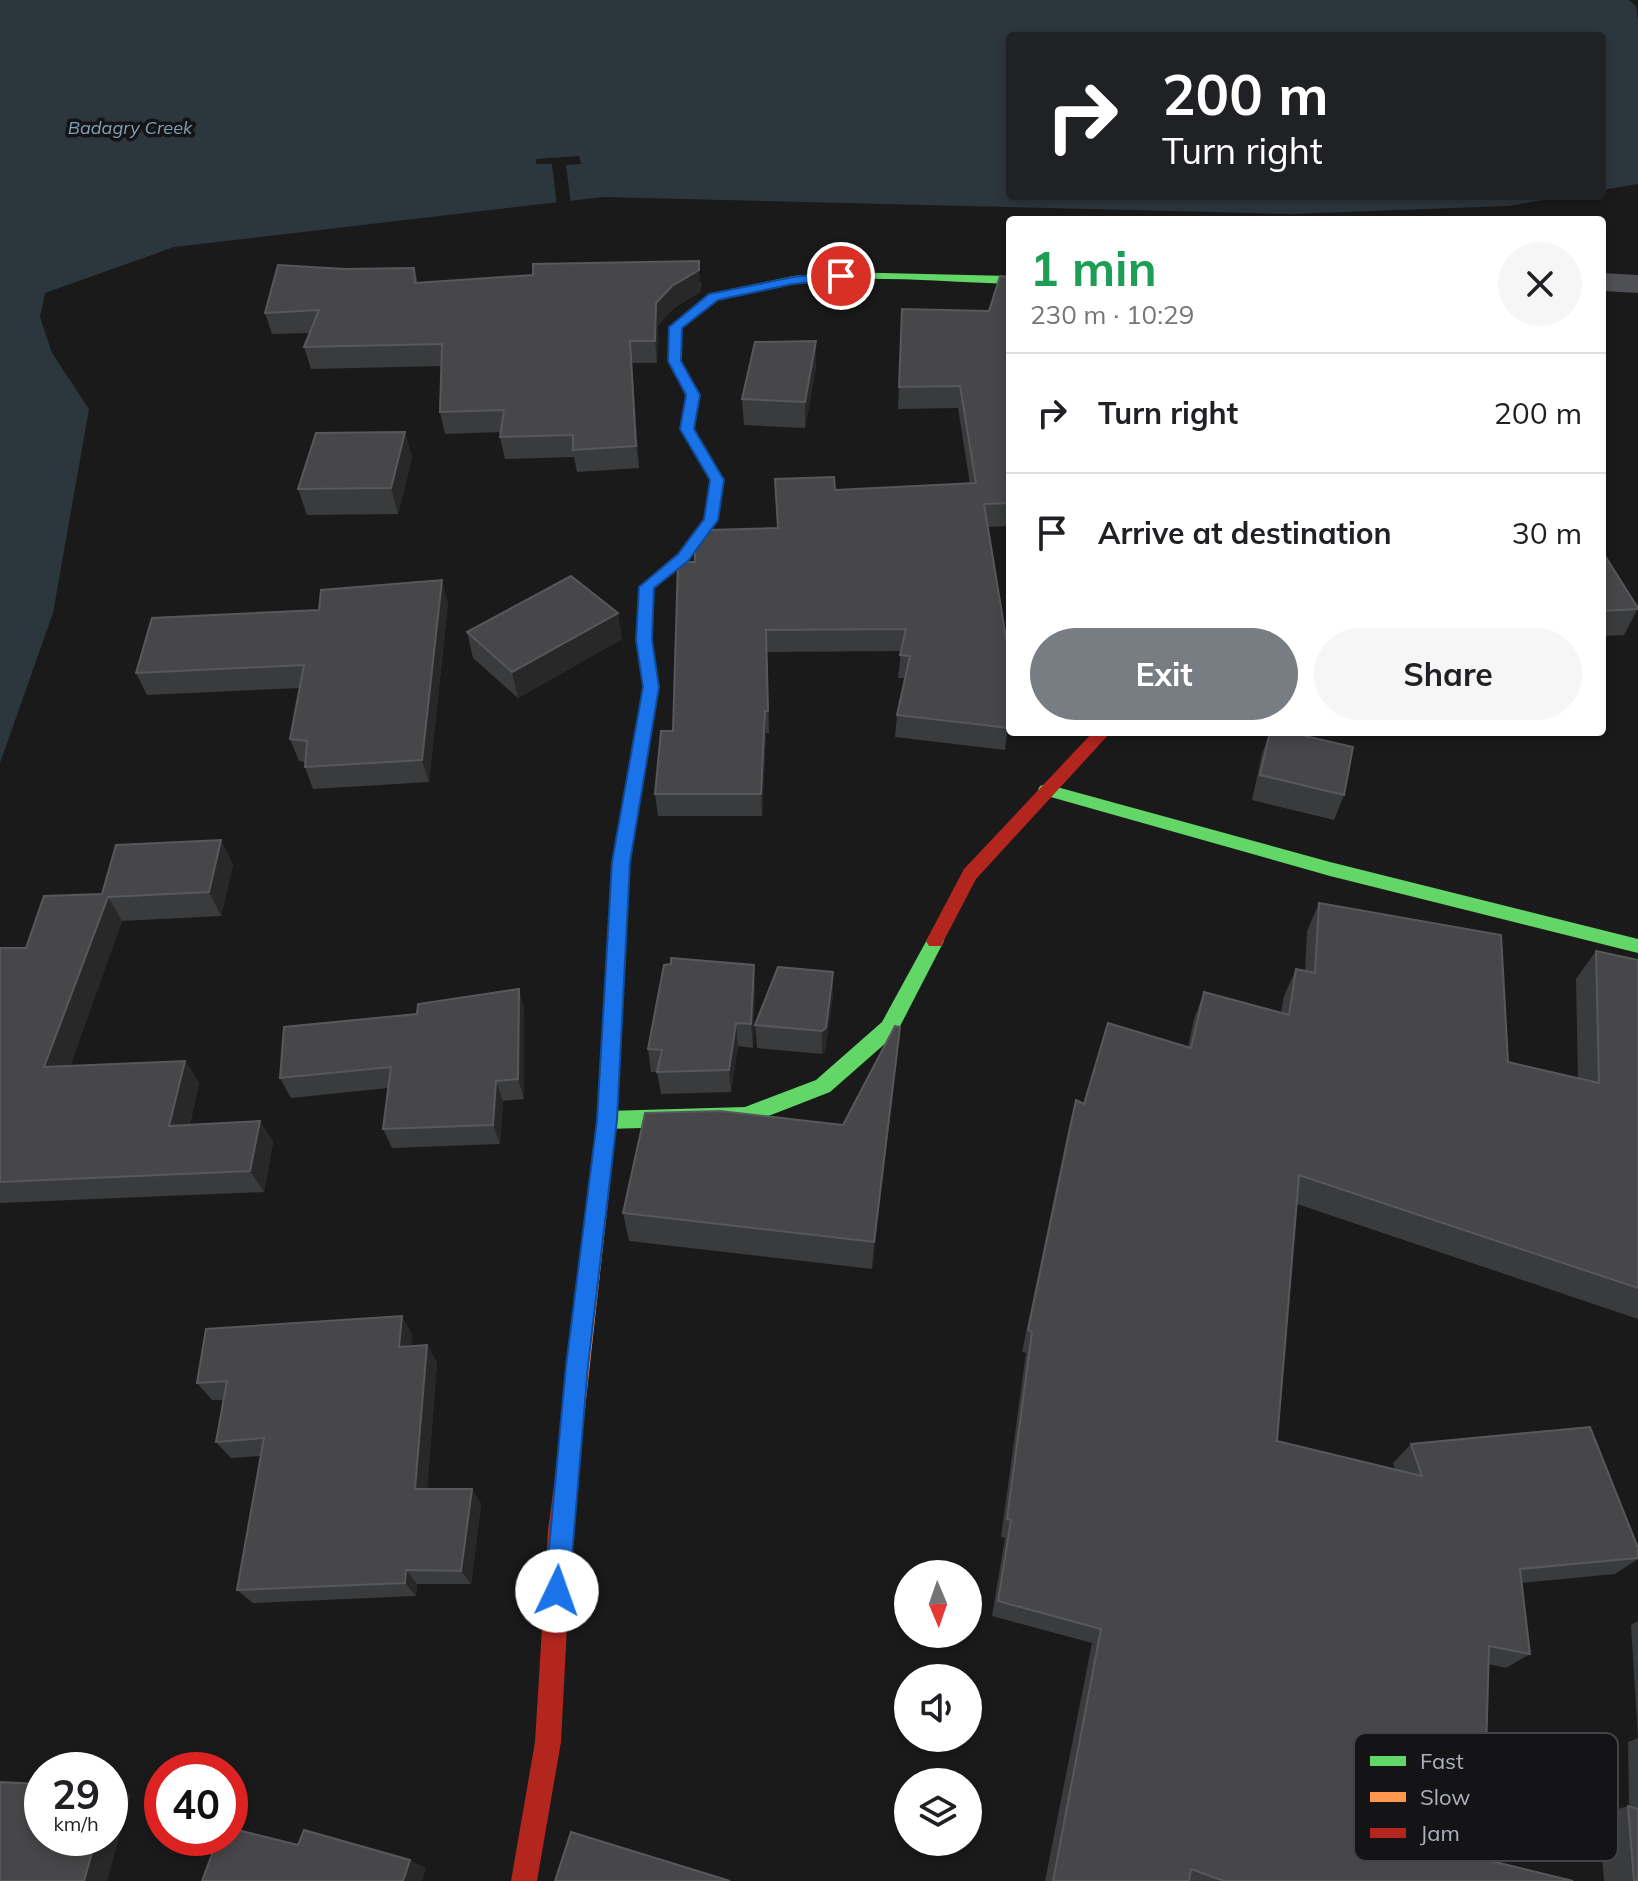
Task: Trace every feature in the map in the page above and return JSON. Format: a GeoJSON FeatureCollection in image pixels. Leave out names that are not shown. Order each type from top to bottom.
{"type":"FeatureCollection","features":[{"type":"Feature","properties":{"kind":"street"},"geometry":{"type":"LineString","coordinates":[[524,1881],[548,1742],[560,1530],[607,1120],[621,862],[651,687],[644,640],[647,587],[683,557],[711,520],[717,480],[687,429],[693,395],[675,361],[675,327],[714,297],[793,280],[841,276],[1006,280]]}},
{"type":"Feature","properties":{"kind":"street"},"geometry":{"type":"LineString","coordinates":[[1606,282],[1638,284]]}},
{"type":"Feature","properties":{"kind":"street"},"geometry":{"type":"LineString","coordinates":[[607,1120],[745,1116],[823,1086],[889,1028],[970,874],[1099,736]]}},
{"type":"Feature","properties":{"kind":"street"},"geometry":{"type":"LineString","coordinates":[[1046,790],[1330,869],[1638,946]]}},
{"type":"Feature","properties":{"kind":"water","name":"Badagry Creek"},"geometry":{"type":"Polygon","coordinates":[[[0,0],[1629,0],[1636,6],[1638,184],[1606,189],[1606,32],[1006,32],[1006,200],[1543,200],[1509,206],[1291,214],[603,197],[174,247],[45,293],[40,317],[52,353],[89,409],[53,613],[0,763],[0,0]]]}},
{"type":"Feature","properties":{"kind":"pier"},"geometry":{"type":"Polygon","coordinates":[[[579,156],[581,164],[566,165],[571,204],[557,206],[552,164],[536,164],[536,159],[579,156]]]}},
{"type":"Feature","properties":{"kind":"building"},"geometry":{"type":"Polygon","coordinates":[[[699,261],[699,270],[672,286],[656,303],[655,341],[630,341],[636,446],[573,450],[573,435],[500,437],[504,410],[440,412],[442,344],[304,347],[319,310],[265,313],[278,265],[345,269],[414,268],[415,283],[533,275],[533,264],[699,261]]]}},
{"type":"Feature","properties":{"kind":"building"},"geometry":{"type":"Polygon","coordinates":[[[1000,276],[1006,277],[1006,503],[984,504],[1006,638],[1006,728],[897,715],[910,656],[900,655],[906,629],[766,630],[768,711],[765,711],[761,794],[655,794],[661,731],[673,731],[678,562],[695,562],[695,545],[707,530],[778,528],[775,479],[834,477],[835,490],[976,483],[960,386],[899,387],[902,309],[989,311],[1000,276]]]}},
{"type":"Feature","properties":{"kind":"building"},"geometry":{"type":"Polygon","coordinates":[[[816,341],[805,402],[742,399],[755,342],[816,341]]]}},
{"type":"Feature","properties":{"kind":"building"},"geometry":{"type":"Polygon","coordinates":[[[405,432],[391,488],[298,489],[316,433],[405,432]]]}},
{"type":"Feature","properties":{"kind":"building"},"geometry":{"type":"Polygon","coordinates":[[[1606,557],[1638,608],[1606,611],[1606,557]]]}},
{"type":"Feature","properties":{"kind":"building"},"geometry":{"type":"Polygon","coordinates":[[[571,576],[618,613],[512,672],[467,632],[571,576]]]}},
{"type":"Feature","properties":{"kind":"building"},"geometry":{"type":"Polygon","coordinates":[[[442,580],[422,760],[305,767],[307,741],[290,739],[304,665],[136,673],[152,618],[319,610],[321,590],[442,580]]]}},
{"type":"Feature","properties":{"kind":"building"},"geometry":{"type":"Polygon","coordinates":[[[1269,736],[1305,736],[1353,747],[1344,795],[1260,775],[1269,736]]]}},
{"type":"Feature","properties":{"kind":"building"},"geometry":{"type":"Polygon","coordinates":[[[221,840],[209,892],[108,897],[44,1067],[185,1061],[169,1126],[260,1121],[250,1171],[0,1182],[0,948],[26,948],[44,896],[102,894],[116,845],[221,840]]]}},
{"type":"Feature","properties":{"kind":"building"},"geometry":{"type":"Polygon","coordinates":[[[1319,903],[1501,935],[1508,1062],[1599,1083],[1596,951],[1638,960],[1638,1288],[1299,1175],[1277,1441],[1422,1476],[1411,1444],[1590,1427],[1638,1548],[1638,1558],[1520,1569],[1530,1654],[1489,1646],[1487,1733],[1354,1733],[1354,1861],[1491,1861],[1573,1881],[1224,1881],[1191,1869],[1189,1881],[1053,1881],[1101,1629],[998,1601],[1011,1520],[1007,1519],[1032,1332],[1028,1330],[1076,1100],[1084,1104],[1108,1023],[1191,1048],[1204,992],[1289,1015],[1296,969],[1315,973],[1319,903]]]}},
{"type":"Feature","properties":{"kind":"building"},"geometry":{"type":"Polygon","coordinates":[[[671,958],[754,965],[751,1024],[736,1023],[729,1070],[657,1072],[662,1050],[648,1049],[664,965],[671,964],[671,958]]]}},
{"type":"Feature","properties":{"kind":"building"},"geometry":{"type":"Polygon","coordinates":[[[778,967],[833,972],[826,1028],[822,1031],[755,1025],[778,967]]]}},
{"type":"Feature","properties":{"kind":"building"},"geometry":{"type":"Polygon","coordinates":[[[519,989],[518,1079],[496,1081],[493,1125],[383,1129],[391,1067],[280,1078],[284,1027],[417,1014],[418,1004],[519,989]]]}},
{"type":"Feature","properties":{"kind":"building"},"geometry":{"type":"Polygon","coordinates":[[[895,1026],[900,1027],[874,1242],[623,1213],[645,1113],[720,1111],[843,1125],[895,1026]]]}},
{"type":"Feature","properties":{"kind":"building"},"geometry":{"type":"Polygon","coordinates":[[[402,1316],[399,1347],[427,1345],[415,1489],[472,1489],[461,1571],[406,1570],[405,1583],[237,1590],[264,1438],[216,1442],[227,1381],[197,1383],[206,1329],[402,1316]]]}},
{"type":"Feature","properties":{"kind":"building"},"geometry":{"type":"Polygon","coordinates":[[[0,1782],[24,1783],[24,1856],[91,1856],[84,1881],[0,1881],[0,1782]]]}},
{"type":"Feature","properties":{"kind":"building"},"geometry":{"type":"Polygon","coordinates":[[[1628,1806],[1638,1809],[1638,1881],[1634,1881],[1628,1806]]]}},
{"type":"Feature","properties":{"kind":"building"},"geometry":{"type":"Polygon","coordinates":[[[304,1830],[410,1860],[403,1881],[202,1881],[211,1856],[248,1856],[248,1832],[298,1845],[304,1830]]]}},
{"type":"Feature","properties":{"kind":"building"},"geometry":{"type":"Polygon","coordinates":[[[571,1832],[730,1881],[555,1881],[571,1832]]]}},
{"type":"Feature","properties":{"kind":"traffic: fast"},"geometry":{"type":"LineString","coordinates":[[645,720],[651,687],[644,640],[647,587],[683,557],[711,520],[717,480],[687,429],[693,395],[675,361],[675,327],[714,297],[793,280],[841,276],[1006,280]]}},
{"type":"Feature","properties":{"kind":"traffic: fast"},"geometry":{"type":"LineString","coordinates":[[1046,790],[1330,869],[1638,946]]}},
{"type":"Feature","properties":{"kind":"traffic: fast"},"geometry":{"type":"LineString","coordinates":[[607,1120],[745,1116],[823,1086],[889,1028],[935,941]]}},
{"type":"Feature","properties":{"kind":"traffic: slow"},"geometry":{"type":"LineString","coordinates":[[568,1463],[607,1120],[613,1001]]}},
{"type":"Feature","properties":{"kind":"traffic: jam"},"geometry":{"type":"LineString","coordinates":[[613,1001],[621,862],[645,720]]}},
{"type":"Feature","properties":{"kind":"traffic: jam"},"geometry":{"type":"LineString","coordinates":[[935,941],[970,874],[1099,736]]}},
{"type":"Feature","properties":{"kind":"traffic: jam"},"geometry":{"type":"LineString","coordinates":[[524,1881],[548,1742],[560,1530],[568,1463]]}},
{"type":"Feature","properties":{"kind":"route"},"geometry":{"type":"LineString","coordinates":[[557,1591],[560,1530],[577,1366],[607,1120],[608,1057],[621,862],[651,687],[644,640],[647,587],[683,557],[711,520],[717,480],[687,429],[693,395],[675,361],[675,327],[714,297],[793,280],[841,276]]}}]}
